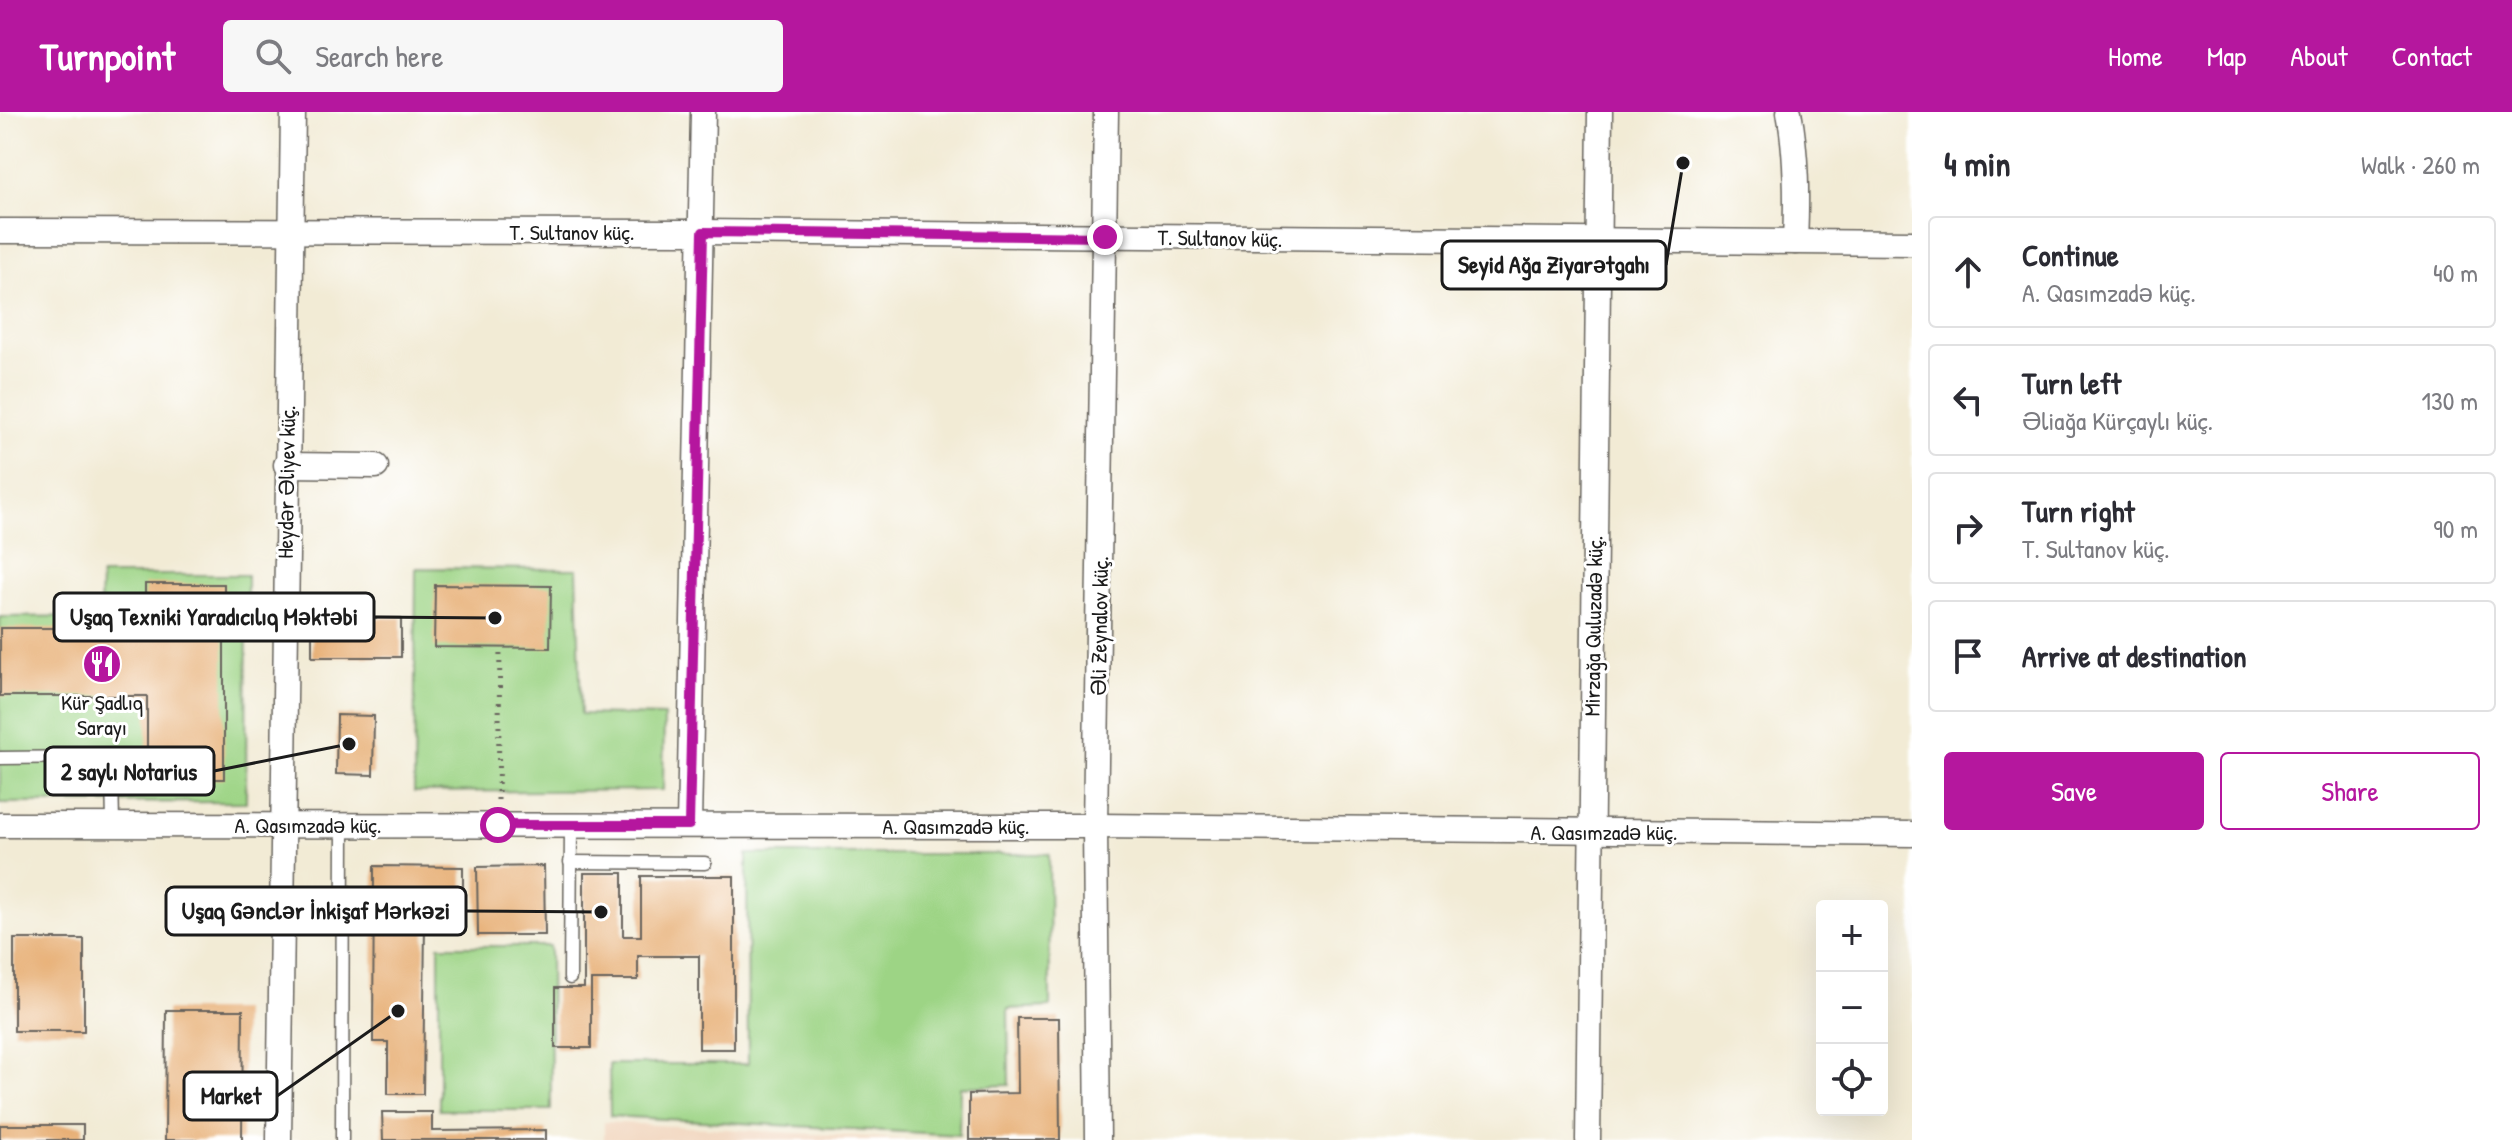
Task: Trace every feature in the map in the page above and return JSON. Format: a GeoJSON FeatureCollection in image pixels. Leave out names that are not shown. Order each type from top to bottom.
{"type":"FeatureCollection","features":[{"type":"Feature","properties":{"kind":"street","name":"Heydər Əliyev küç."},"geometry":{"type":"LineString","coordinates":[[279,1140],[293,112]]}},
{"type":"Feature","properties":{"kind":"street"},"geometry":{"type":"LineString","coordinates":[[689,825],[703,112]]}},
{"type":"Feature","properties":{"kind":"street","name":"Əli Zeynalov küç."},"geometry":{"type":"LineString","coordinates":[[1098,1140],[1095,826],[1106,112]]}},
{"type":"Feature","properties":{"kind":"street","name":"Mirzağa Quluzadə küç."},"geometry":{"type":"LineString","coordinates":[[1588,1140],[1600,112]]}},
{"type":"Feature","properties":{"kind":"street"},"geometry":{"type":"LineString","coordinates":[[1789,112],[1796,148],[1795,242]]}},
{"type":"Feature","properties":{"kind":"street","name":"T. Sultanov küç."},"geometry":{"type":"LineString","coordinates":[[0,231],[703,232],[1912,243]]}},
{"type":"Feature","properties":{"kind":"street"},"geometry":{"type":"LineString","coordinates":[[286,465],[376,466]]}},
{"type":"Feature","properties":{"kind":"street","name":"A. Qasımzadə küç."},"geometry":{"type":"LineString","coordinates":[[0,825],[1095,826],[1912,834]]}},
{"type":"Feature","properties":{"kind":"lane"},"geometry":{"type":"LineString","coordinates":[[0,758],[92,757],[103,760],[112,773],[113,825]]}},
{"type":"Feature","properties":{"kind":"lane"},"geometry":{"type":"LineString","coordinates":[[342,1140],[343,824]]}},
{"type":"Feature","properties":{"kind":"lane"},"geometry":{"type":"LineString","coordinates":[[570,978],[571,825]]}},
{"type":"Feature","properties":{"kind":"lane"},"geometry":{"type":"LineString","coordinates":[[570,862],[705,863]]}},
{"type":"Feature","properties":{"kind":"path"},"geometry":{"type":"LineString","coordinates":[[498,825],[500,648]]}},
{"type":"Feature","properties":{"kind":"shaded area"},"geometry":{"type":"Polygon","coordinates":[[[604,1122],[915,1140],[604,1140],[604,1122]]]}},
{"type":"Feature","properties":{"kind":"green space"},"geometry":{"type":"Polygon","coordinates":[[[416,568],[577,569],[581,714],[664,716],[663,790],[414,792],[416,568]]]}},
{"type":"Feature","properties":{"kind":"green space"},"geometry":{"type":"Polygon","coordinates":[[[101,575],[247,575],[246,802],[0,803],[0,617],[100,616],[101,575]]]}},
{"type":"Feature","properties":{"kind":"green space"},"geometry":{"type":"Polygon","coordinates":[[[747,854],[1049,854],[1050,1007],[1008,1009],[1009,1085],[960,1087],[959,1135],[610,1116],[609,1064],[748,1064],[747,854]]]}},
{"type":"Feature","properties":{"kind":"green space"},"geometry":{"type":"Polygon","coordinates":[[[439,946],[550,946],[551,1110],[439,1110],[439,946]]]}},
{"type":"Feature","properties":{"kind":"building"},"geometry":{"type":"Polygon","coordinates":[[[145,584],[224,584],[224,779],[147,779],[147,696],[0,696],[0,628],[119,628],[119,609],[145,609],[145,584]]]}},
{"type":"Feature","properties":{"kind":"building"},"geometry":{"type":"Polygon","coordinates":[[[435,585],[551,586],[550,648],[434,647],[435,585]]]}},
{"type":"Feature","properties":{"kind":"building"},"geometry":{"type":"Polygon","coordinates":[[[312,618],[401,618],[401,657],[312,657],[312,618]]]}},
{"type":"Feature","properties":{"kind":"building"},"geometry":{"type":"Polygon","coordinates":[[[337,715],[374,716],[373,775],[336,774],[337,715]]]}},
{"type":"Feature","properties":{"kind":"building"},"geometry":{"type":"Polygon","coordinates":[[[374,866],[463,867],[463,923],[425,923],[423,1094],[388,1094],[388,1042],[373,1042],[374,866]]]}},
{"type":"Feature","properties":{"kind":"building"},"geometry":{"type":"Polygon","coordinates":[[[544,866],[545,935],[478,935],[477,867],[544,866]]]}},
{"type":"Feature","properties":{"kind":"building"},"geometry":{"type":"Polygon","coordinates":[[[584,873],[623,873],[623,936],[641,936],[641,876],[734,876],[734,1049],[699,1049],[699,956],[638,956],[638,980],[591,980],[591,1048],[555,1048],[555,988],[584,988],[584,873]]]}},
{"type":"Feature","properties":{"kind":"building"},"geometry":{"type":"Polygon","coordinates":[[[14,939],[84,939],[84,1031],[14,1031],[14,939]]]}},
{"type":"Feature","properties":{"kind":"building"},"geometry":{"type":"Polygon","coordinates":[[[166,1010],[243,1010],[242,1140],[165,1140],[166,1010]]]}},
{"type":"Feature","properties":{"kind":"building"},"geometry":{"type":"Polygon","coordinates":[[[1017,1018],[1059,1018],[1060,1140],[969,1140],[969,1094],[1018,1093],[1017,1018]]]}},
{"type":"Feature","properties":{"kind":"building"},"geometry":{"type":"Polygon","coordinates":[[[382,1112],[432,1112],[432,1131],[546,1130],[546,1140],[383,1140],[382,1112]]]}},
{"type":"Feature","properties":{"kind":"building"},"geometry":{"type":"Polygon","coordinates":[[[0,1125],[83,1125],[83,1140],[0,1140],[0,1125]]]}},
{"type":"Feature","properties":{"kind":"place","name":"Seyid Ağa Ziyarətgahı"},"geometry":{"type":"Point","coordinates":[1683,163]}},
{"type":"Feature","properties":{"kind":"place","name":"Uşaq Texniki Yaradıcılıq Məktəbi"},"geometry":{"type":"Point","coordinates":[495,618]}},
{"type":"Feature","properties":{"kind":"place","name":"Kür Şadlıq Sarayı"},"geometry":{"type":"Point","coordinates":[102,664]}},
{"type":"Feature","properties":{"kind":"place","name":"2 saylı Notarius"},"geometry":{"type":"Point","coordinates":[349,744]}},
{"type":"Feature","properties":{"kind":"place","name":"Uşaq Gənclər İnkişaf Mərkəzi"},"geometry":{"type":"Point","coordinates":[601,912]}},
{"type":"Feature","properties":{"kind":"place","name":"Market"},"geometry":{"type":"Point","coordinates":[398,1011]}},
{"type":"Feature","properties":{"kind":"route"},"geometry":{"type":"LineString","coordinates":[[498,825],[689,825],[703,232],[1105,237]]}}]}
